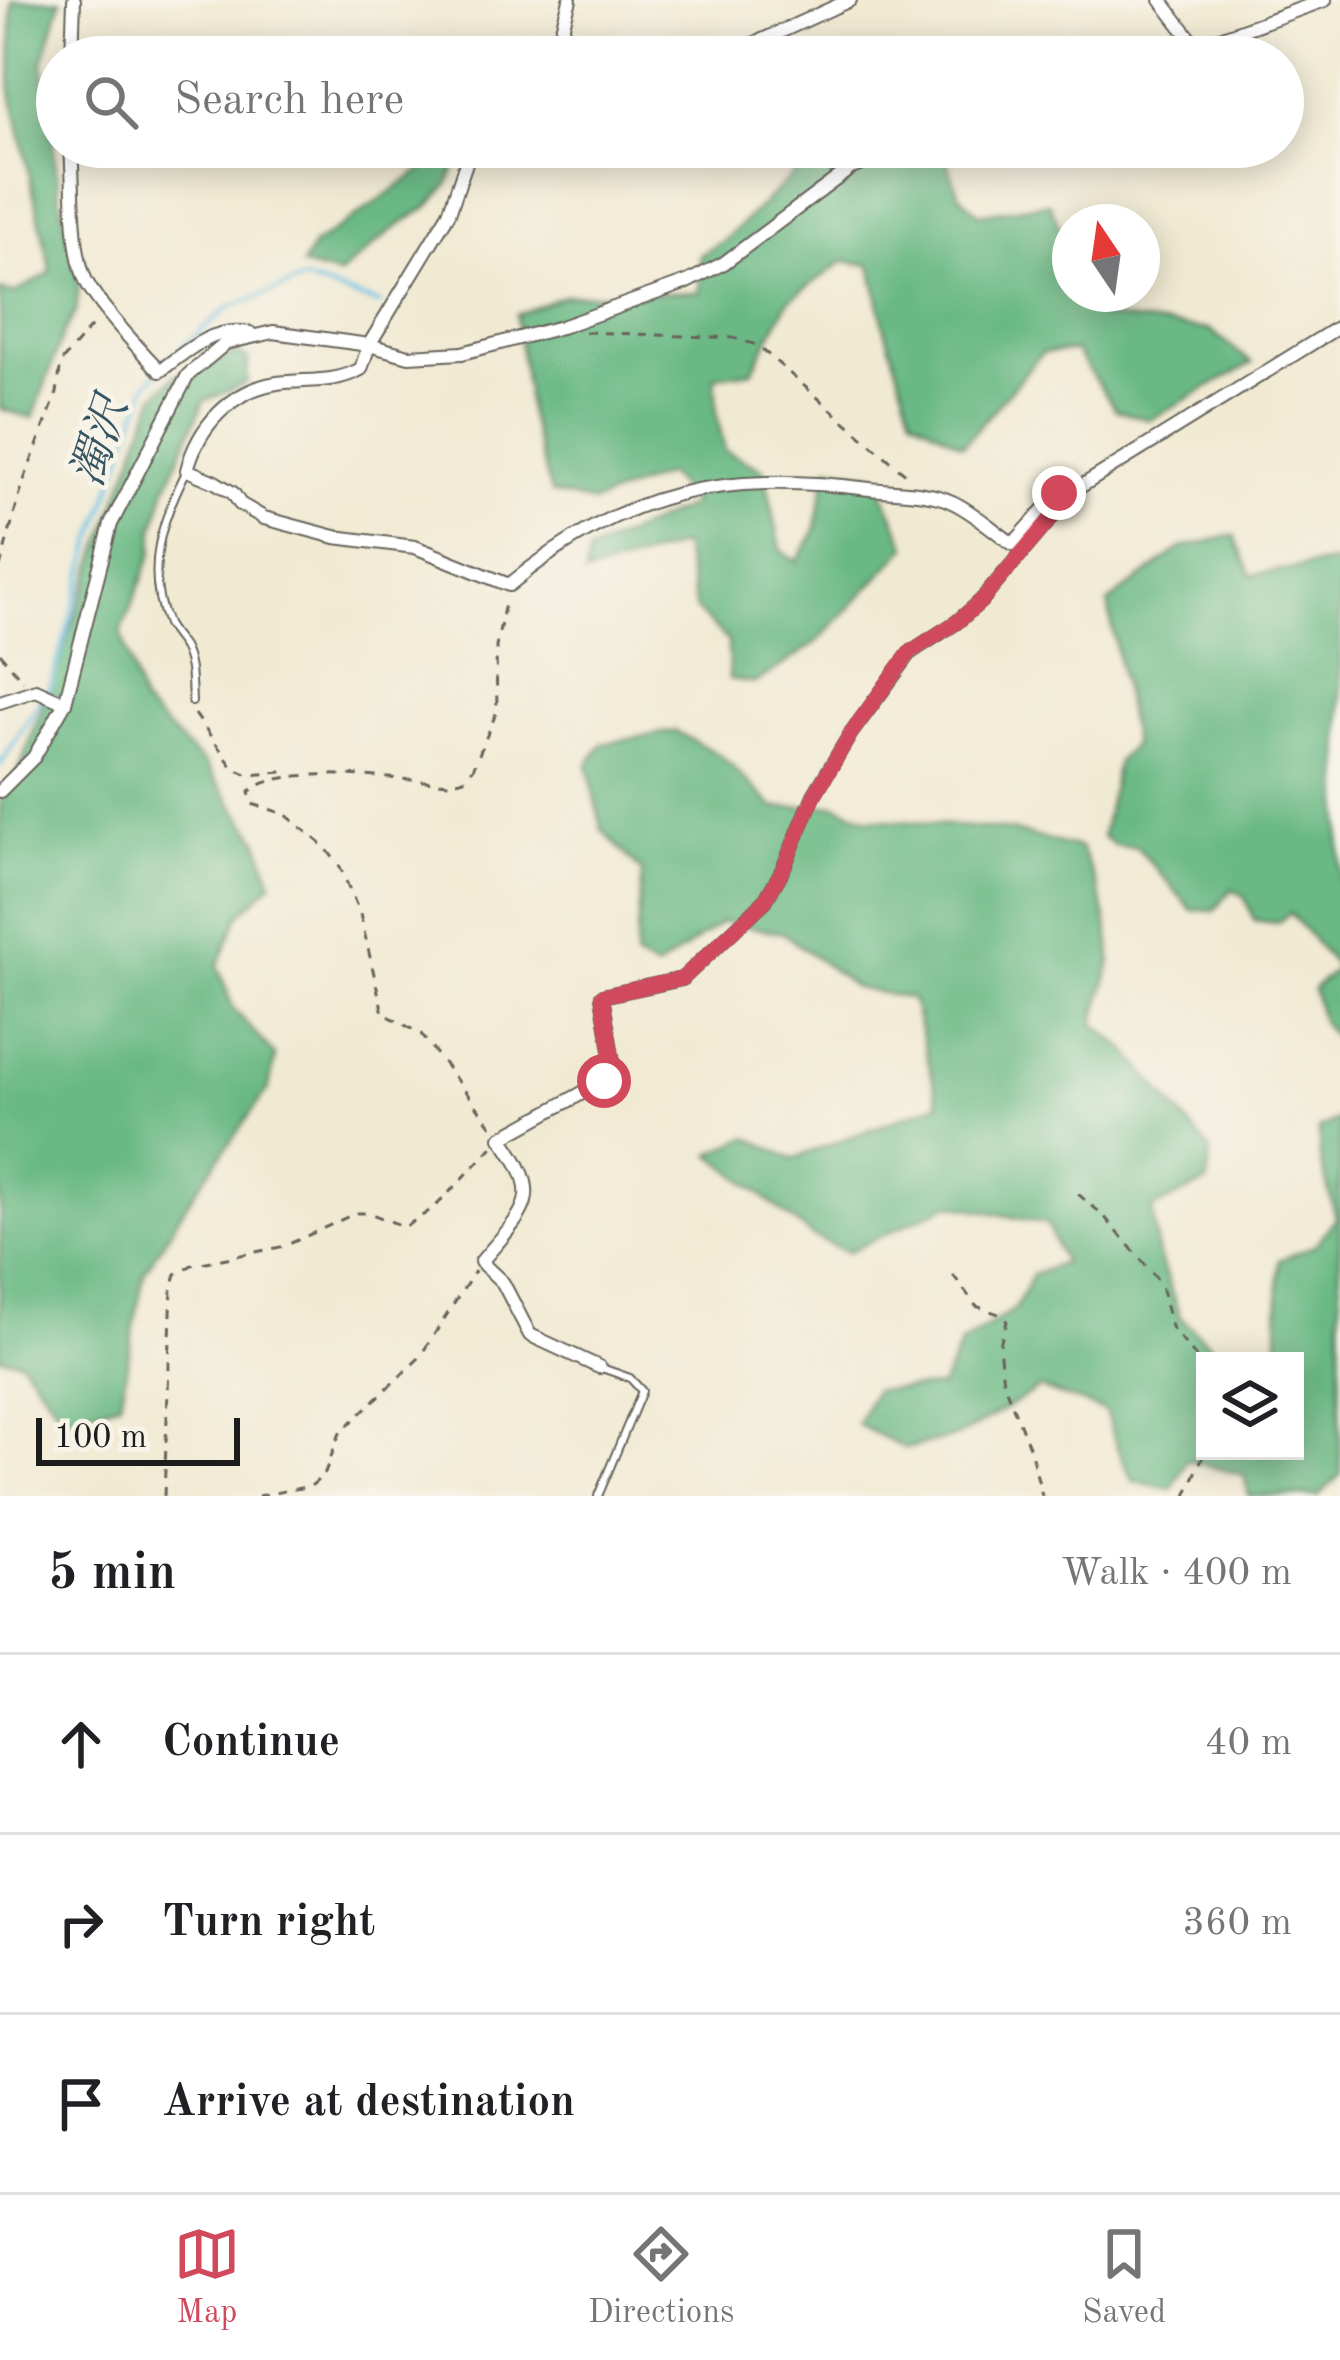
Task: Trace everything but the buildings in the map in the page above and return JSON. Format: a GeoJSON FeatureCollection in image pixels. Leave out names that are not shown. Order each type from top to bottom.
{"type":"FeatureCollection","features":[{"type":"Feature","properties":{"kind":"street"},"geometry":{"type":"LineString","coordinates":[[73,36],[74,0]]}},
{"type":"Feature","properties":{"kind":"street"},"geometry":{"type":"LineString","coordinates":[[560,36],[570,0]]}},
{"type":"Feature","properties":{"kind":"street"},"geometry":{"type":"LineString","coordinates":[[771,36],[850,0]]}},
{"type":"Feature","properties":{"kind":"street"},"geometry":{"type":"LineString","coordinates":[[1161,0],[1187,36]]}},
{"type":"Feature","properties":{"kind":"street"},"geometry":{"type":"LineString","coordinates":[[1237,36],[1325,0]]}},
{"type":"Feature","properties":{"kind":"street"},"geometry":{"type":"LineString","coordinates":[[73,168],[86,281],[160,370],[189,348],[231,329],[257,334]]}},
{"type":"Feature","properties":{"kind":"street"},"geometry":{"type":"LineString","coordinates":[[464,168],[449,213],[369,345],[361,369],[323,382],[279,382],[228,403],[192,448],[187,470],[215,482],[264,518],[335,537],[415,548],[509,585],[602,521],[635,505],[703,486],[830,484],[932,496],[952,502],[1013,544],[1059,493],[1075,490]]}},
{"type":"Feature","properties":{"kind":"street"},"geometry":{"type":"LineString","coordinates":[[0,791],[34,757],[65,704],[111,524],[188,375],[226,343],[273,332],[369,345],[409,356],[462,353],[561,327],[687,282],[724,262],[850,168]]}},
{"type":"Feature","properties":{"kind":"street"},"geometry":{"type":"LineString","coordinates":[[599,1367],[530,1335],[503,1283],[481,1262],[520,1216],[528,1199],[527,1180],[501,1138],[604,1081],[614,1068],[602,996],[682,979],[765,901],[814,796],[851,733],[910,652],[981,601],[1075,490],[1340,326]]}},
{"type":"Feature","properties":{"kind":"street"},"geometry":{"type":"LineString","coordinates":[[0,702],[34,691],[65,704]]}},
{"type":"Feature","properties":{"kind":"lane"},"geometry":{"type":"LineString","coordinates":[[187,470],[166,511],[156,561],[168,626],[186,650],[192,702]]}},
{"type":"Feature","properties":{"kind":"lane"},"geometry":{"type":"LineString","coordinates":[[598,1496],[642,1391],[630,1378],[599,1367]]}},
{"type":"Feature","properties":{"kind":"path"},"geometry":{"type":"LineString","coordinates":[[0,566],[23,483],[57,393],[61,362],[107,308]]}},
{"type":"Feature","properties":{"kind":"path"},"geometry":{"type":"LineString","coordinates":[[583,332],[734,338],[758,345],[907,476],[931,490],[932,496]]}},
{"type":"Feature","properties":{"kind":"path"},"geometry":{"type":"LineString","coordinates":[[164,1496],[176,1274],[193,1265],[286,1246],[356,1213],[405,1227],[435,1207],[501,1138],[422,1034],[383,1013],[365,932],[340,867],[325,847],[285,814],[252,804],[249,792],[259,783],[316,776],[450,783],[464,779],[473,769],[497,711],[496,647],[509,585]]}},
{"type":"Feature","properties":{"kind":"path"},"geometry":{"type":"LineString","coordinates":[[0,653],[34,691]]}},
{"type":"Feature","properties":{"kind":"path"},"geometry":{"type":"LineString","coordinates":[[192,702],[196,718],[234,769],[249,775],[283,772],[286,778]]}},
{"type":"Feature","properties":{"kind":"path"},"geometry":{"type":"LineString","coordinates":[[1078,1194],[1154,1275],[1171,1327],[1196,1357]]}},
{"type":"Feature","properties":{"kind":"path"},"geometry":{"type":"LineString","coordinates":[[258,1496],[311,1486],[324,1475],[340,1432],[419,1358],[481,1262]]}},
{"type":"Feature","properties":{"kind":"path"},"geometry":{"type":"LineString","coordinates":[[952,1275],[976,1306],[1004,1316],[1007,1322],[999,1347],[1003,1382],[1030,1449],[1042,1496]]}},
{"type":"Feature","properties":{"kind":"path"},"geometry":{"type":"LineString","coordinates":[[1186,1496],[1201,1460]]}},
{"type":"Feature","properties":{"kind":"green space"},"geometry":{"type":"Polygon","coordinates":[[[12,0],[61,0],[51,36],[36,36],[36,168],[56,168],[79,287],[76,311],[33,418],[0,409],[0,290],[15,293],[51,272],[11,90],[12,0]]]}},
{"type":"Feature","properties":{"kind":"green space"},"geometry":{"type":"Polygon","coordinates":[[[425,168],[455,168],[448,185],[429,206],[339,275],[302,266],[313,246],[425,168]]]}},
{"type":"Feature","properties":{"kind":"green space"},"geometry":{"type":"Polygon","coordinates":[[[801,168],[949,168],[959,194],[979,214],[1049,203],[1052,312],[1098,312],[1100,317],[1210,330],[1252,363],[1150,420],[1116,410],[1075,351],[1042,353],[963,445],[912,416],[871,265],[844,261],[789,300],[752,371],[715,376],[717,416],[725,451],[764,469],[781,549],[797,562],[815,532],[828,467],[876,475],[907,547],[816,643],[755,683],[729,679],[728,641],[696,610],[682,545],[585,575],[589,552],[693,504],[667,474],[593,503],[551,493],[529,415],[516,315],[566,295],[700,292],[700,255],[726,239],[801,168]]]}},
{"type":"Feature","properties":{"kind":"green space"},"geometry":{"type":"Polygon","coordinates":[[[237,353],[248,359],[247,383],[204,401],[165,490],[153,552],[121,632],[142,704],[204,764],[259,841],[272,883],[239,915],[218,966],[233,1008],[275,1056],[269,1088],[144,1273],[120,1402],[64,1418],[20,1360],[0,1357],[0,801],[15,782],[155,396],[176,375],[237,353]]]}},
{"type":"Feature","properties":{"kind":"green space"},"geometry":{"type":"Polygon","coordinates":[[[1234,535],[1251,575],[1333,562],[1340,565],[1340,1045],[1321,1021],[1313,989],[1337,968],[1290,913],[1277,923],[1254,920],[1244,896],[1231,889],[1215,911],[1192,910],[1137,847],[1114,845],[1102,836],[1117,762],[1133,745],[1108,603],[1181,548],[1234,535]]]}},
{"type":"Feature","properties":{"kind":"green space"},"geometry":{"type":"Polygon","coordinates":[[[675,731],[720,755],[775,808],[836,805],[867,818],[1013,831],[1080,848],[1102,901],[1110,944],[1110,965],[1095,1024],[1125,1049],[1210,1150],[1208,1182],[1152,1209],[1157,1251],[1180,1317],[1219,1352],[1196,1352],[1196,1460],[1304,1460],[1304,1352],[1266,1352],[1278,1346],[1279,1260],[1314,1246],[1336,1218],[1320,1158],[1319,1129],[1340,1119],[1340,1475],[1319,1496],[1249,1496],[1244,1475],[1187,1460],[1172,1489],[1133,1481],[1105,1411],[1040,1388],[959,1436],[905,1449],[857,1424],[874,1390],[941,1387],[961,1344],[1015,1309],[1032,1275],[1063,1263],[1047,1224],[950,1204],[847,1252],[812,1236],[711,1154],[748,1137],[793,1159],[939,1103],[912,999],[856,988],[783,933],[722,922],[656,969],[635,958],[642,872],[602,830],[588,765],[602,744],[675,731]]]}},
{"type":"Feature","properties":{"kind":"waterway","name":"濁沢"},"geometry":{"type":"LineString","coordinates":[[181,348],[228,308],[304,280],[380,304]]}},
{"type":"Feature","properties":{"kind":"waterway","name":"濁沢"},"geometry":{"type":"LineString","coordinates":[[0,765],[52,683],[94,538],[147,384],[157,373]]}},
{"type":"Feature","properties":{"kind":"route"},"geometry":{"type":"LineString","coordinates":[[604,1081],[614,1068],[602,996],[682,979],[765,901],[800,823],[851,733],[910,652],[981,601],[1075,490],[1059,493]]}}]}
